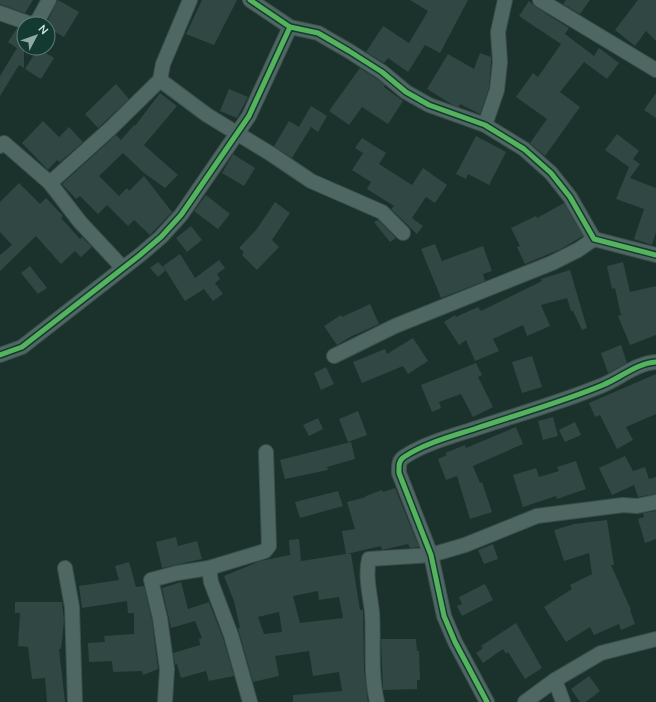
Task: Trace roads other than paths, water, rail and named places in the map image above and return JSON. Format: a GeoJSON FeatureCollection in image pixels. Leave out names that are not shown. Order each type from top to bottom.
{"type":"FeatureCollection","features":[{"type":"Feature","properties":{"kind":"street"},"geometry":{"type":"LineString","coordinates":[[40,16],[49,0]]}},
{"type":"Feature","properties":{"kind":"street"},"geometry":{"type":"LineString","coordinates":[[50,183],[110,129],[160,80],[163,64],[190,0]]}},
{"type":"Feature","properties":{"kind":"street"},"geometry":{"type":"LineString","coordinates":[[250,0],[290,27],[318,33],[349,50],[382,72],[406,92],[429,106],[485,125],[524,149],[551,173],[570,197],[594,239],[656,255]]}},
{"type":"Feature","properties":{"kind":"street"},"geometry":{"type":"LineString","coordinates":[[485,125],[497,90],[500,62],[498,32],[505,0]]}},
{"type":"Feature","properties":{"kind":"street"},"geometry":{"type":"LineString","coordinates":[[540,0],[656,70]]}},
{"type":"Feature","properties":{"kind":"street"},"geometry":{"type":"LineString","coordinates":[[0,13],[16,19]]}},
{"type":"Feature","properties":{"kind":"street"},"geometry":{"type":"LineString","coordinates":[[2,351],[22,347],[161,237],[182,215],[235,134],[249,116],[290,27]]}},
{"type":"Feature","properties":{"kind":"street"},"geometry":{"type":"LineString","coordinates":[[160,80],[235,134],[271,154],[311,181],[382,212],[404,233]]}},
{"type":"Feature","properties":{"kind":"street"},"geometry":{"type":"LineString","coordinates":[[1,142],[50,183],[80,222],[123,268]]}},
{"type":"Feature","properties":{"kind":"street"},"geometry":{"type":"LineString","coordinates":[[334,356],[395,326],[552,263],[578,250],[594,239]]}},
{"type":"Feature","properties":{"kind":"street"},"geometry":{"type":"LineString","coordinates":[[488,702],[454,642],[444,616],[431,555],[399,473],[398,464],[402,458],[416,450],[461,433],[554,404],[605,384],[642,365],[656,362]]}},
{"type":"Feature","properties":{"kind":"street"},"geometry":{"type":"LineString","coordinates":[[165,702],[167,669],[160,618],[151,580],[172,574],[209,568],[265,551],[269,546],[266,452]]}},
{"type":"Feature","properties":{"kind":"street"},"geometry":{"type":"LineString","coordinates":[[377,702],[373,685],[372,611],[367,570],[369,559],[431,555],[465,545],[538,516],[623,505],[637,506],[656,502]]}},
{"type":"Feature","properties":{"kind":"street"},"geometry":{"type":"LineString","coordinates":[[65,568],[72,607],[75,702]]}},
{"type":"Feature","properties":{"kind":"street"},"geometry":{"type":"LineString","coordinates":[[209,568],[211,582],[231,635],[250,702]]}},
{"type":"Feature","properties":{"kind":"street"},"geometry":{"type":"LineString","coordinates":[[525,702],[555,680],[601,653],[656,639]]}},
{"type":"Feature","properties":{"kind":"street"},"geometry":{"type":"LineString","coordinates":[[555,680],[563,702]]}}]}
